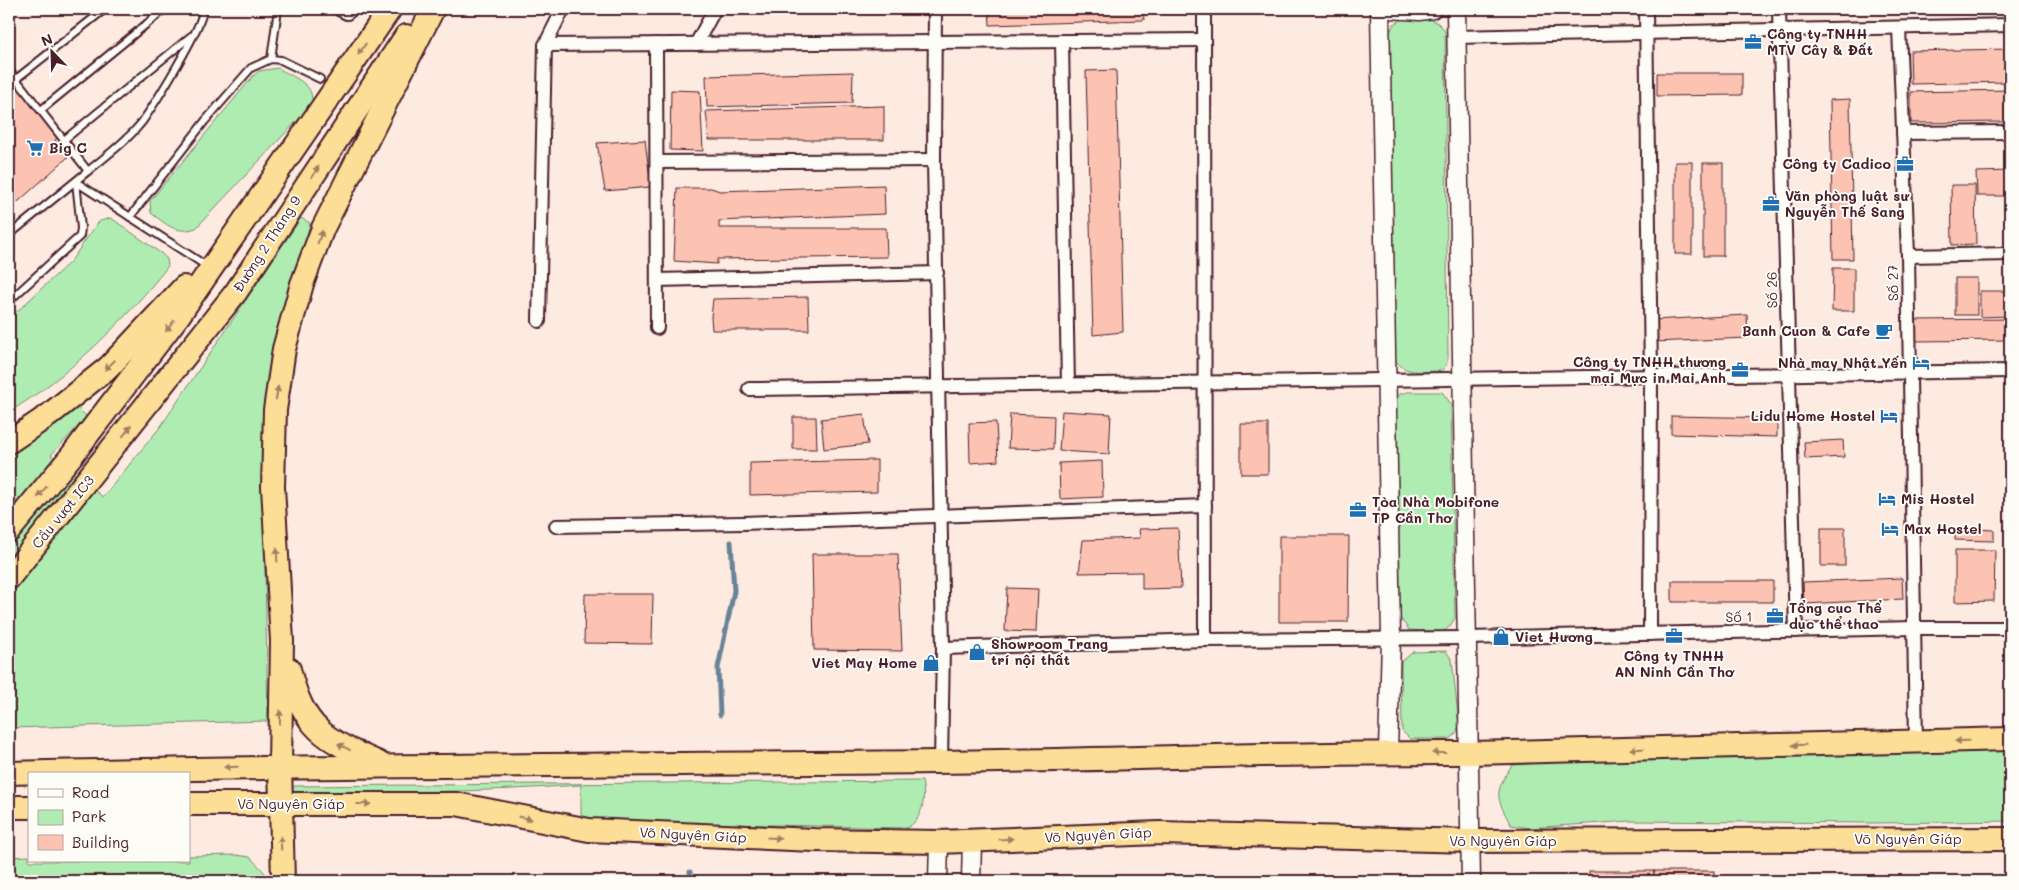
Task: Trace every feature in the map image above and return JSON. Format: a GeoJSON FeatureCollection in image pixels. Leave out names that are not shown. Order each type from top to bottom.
{"type":"FeatureCollection","features":[{"type":"Feature","properties":{"kind":"highway"},"geometry":{"type":"LineString","coordinates":[[9,442],[49,415],[109,368],[205,265],[288,155],[390,9]]}},
{"type":"Feature","properties":{"kind":"highway","name":"Đường 2 Tháng 9"},"geometry":{"type":"LineString","coordinates":[[97,469],[236,292],[425,9]]}},
{"type":"Feature","properties":{"kind":"highway"},"geometry":{"type":"LineString","coordinates":[[283,881],[280,804],[282,641],[273,487],[274,410],[284,349],[302,284],[323,228],[433,9]]}},
{"type":"Feature","properties":{"kind":"highway","name":"Cầu vượt IC3"},"geometry":{"type":"LineString","coordinates":[[9,531],[73,454],[179,315],[288,155]]}},
{"type":"Feature","properties":{"kind":"highway","name":"Cầu vượt IC3"},"geometry":{"type":"LineString","coordinates":[[9,578],[97,469]]}},
{"type":"Feature","properties":{"kind":"highway"},"geometry":{"type":"LineString","coordinates":[[282,641],[296,698],[324,736],[389,768]]}},
{"type":"Feature","properties":{"kind":"highway"},"geometry":{"type":"LineString","coordinates":[[48,772],[280,766],[389,768],[940,762],[1470,753],[2010,739]]}},
{"type":"Feature","properties":{"kind":"highway"},"geometry":{"type":"LineString","coordinates":[[9,773],[28,773]]}},
{"type":"Feature","properties":{"kind":"highway","name":"Võ Nguyên Giáp"},"geometry":{"type":"LineString","coordinates":[[190,804],[456,804],[588,830],[814,840],[939,842],[1159,833],[1471,841],[2010,839]]}},
{"type":"Feature","properties":{"kind":"highway"},"geometry":{"type":"LineString","coordinates":[[9,807],[28,807]]}},
{"type":"Feature","properties":{"kind":"street"},"geometry":{"type":"LineString","coordinates":[[339,9],[347,13],[352,9]]}},
{"type":"Feature","properties":{"kind":"street"},"geometry":{"type":"LineString","coordinates":[[538,321],[545,46],[563,9]]}},
{"type":"Feature","properties":{"kind":"street"},"geometry":{"type":"LineString","coordinates":[[696,44],[715,9]]}},
{"type":"Feature","properties":{"kind":"street"},"geometry":{"type":"LineString","coordinates":[[935,9],[934,160],[943,648],[940,762]]}},
{"type":"Feature","properties":{"kind":"street"},"geometry":{"type":"LineString","coordinates":[[1204,9],[1205,640]]}},
{"type":"Feature","properties":{"kind":"street"},"geometry":{"type":"LineString","coordinates":[[1380,9],[1391,638],[1388,753]]}},
{"type":"Feature","properties":{"kind":"street"},"geometry":{"type":"LineString","coordinates":[[1391,9],[1419,11],[1432,9]]}},
{"type":"Feature","properties":{"kind":"street"},"geometry":{"type":"LineString","coordinates":[[1456,9],[1471,881]]}},
{"type":"Feature","properties":{"kind":"street"},"geometry":{"type":"LineString","coordinates":[[1646,9],[1651,376],[1650,634]]}},
{"type":"Feature","properties":{"kind":"street","name":"Số 26"},"geometry":{"type":"LineString","coordinates":[[1779,9],[1796,631]]}},
{"type":"Feature","properties":{"kind":"street"},"geometry":{"type":"LineString","coordinates":[[1456,37],[2010,25]]}},
{"type":"Feature","properties":{"kind":"street","name":"Số 27"},"geometry":{"type":"LineString","coordinates":[[1899,28],[1908,256],[1916,742]]}},
{"type":"Feature","properties":{"kind":"street"},"geometry":{"type":"LineString","coordinates":[[545,46],[1204,40]]}},
{"type":"Feature","properties":{"kind":"street"},"geometry":{"type":"LineString","coordinates":[[1062,41],[1068,384]]}},
{"type":"Feature","properties":{"kind":"street"},"geometry":{"type":"LineString","coordinates":[[656,44],[657,328]]}},
{"type":"Feature","properties":{"kind":"street"},"geometry":{"type":"LineString","coordinates":[[1903,133],[2010,132]]}},
{"type":"Feature","properties":{"kind":"street"},"geometry":{"type":"LineString","coordinates":[[657,162],[934,160]]}},
{"type":"Feature","properties":{"kind":"street"},"geometry":{"type":"LineString","coordinates":[[1908,256],[2010,254]]}},
{"type":"Feature","properties":{"kind":"street"},"geometry":{"type":"LineString","coordinates":[[657,280],[937,273]]}},
{"type":"Feature","properties":{"kind":"street"},"geometry":{"type":"LineString","coordinates":[[749,390],[2010,371]]}},
{"type":"Feature","properties":{"kind":"street"},"geometry":{"type":"LineString","coordinates":[[556,526],[753,523],[1205,506]]}},
{"type":"Feature","properties":{"kind":"street","name":"Số 1"},"geometry":{"type":"LineString","coordinates":[[943,648],[1205,640],[1468,638],[1914,628],[2010,628]]}},
{"type":"Feature","properties":{"kind":"street"},"geometry":{"type":"LineString","coordinates":[[971,881],[972,841]]}},
{"type":"Feature","properties":{"kind":"street"},"geometry":{"type":"LineString","coordinates":[[938,881],[939,842]]}},
{"type":"Feature","properties":{"kind":"lane"},"geometry":{"type":"LineString","coordinates":[[16,79],[105,9]]}},
{"type":"Feature","properties":{"kind":"lane"},"geometry":{"type":"LineString","coordinates":[[41,110],[165,9]]}},
{"type":"Feature","properties":{"kind":"lane"},"geometry":{"type":"LineString","coordinates":[[9,235],[76,182],[142,122],[194,34],[204,15],[204,9]]}},
{"type":"Feature","properties":{"kind":"lane"},"geometry":{"type":"LineString","coordinates":[[271,59],[278,9]]}},
{"type":"Feature","properties":{"kind":"lane"},"geometry":{"type":"LineString","coordinates":[[64,140],[194,34]]}},
{"type":"Feature","properties":{"kind":"lane"},"geometry":{"type":"LineString","coordinates":[[130,217],[205,121],[251,68],[271,59],[281,60],[320,79]]}},
{"type":"Feature","properties":{"kind":"lane"},"geometry":{"type":"LineString","coordinates":[[9,70],[88,171]]}},
{"type":"Feature","properties":{"kind":"lane"},"geometry":{"type":"LineString","coordinates":[[76,182],[205,265]]}},
{"type":"Feature","properties":{"kind":"lane"},"geometry":{"type":"LineString","coordinates":[[9,302],[80,236],[81,228],[76,182]]}},
{"type":"Feature","properties":{"kind":"green space"},"geometry":{"type":"Polygon","coordinates":[[[1403,19],[1432,20],[1437,22],[1445,31],[1448,358],[1446,366],[1441,371],[1420,372],[1407,370],[1397,362],[1394,356],[1389,34],[1394,24],[1403,19]]]}},
{"type":"Feature","properties":{"kind":"green space"},"geometry":{"type":"Polygon","coordinates":[[[278,68],[303,82],[311,92],[311,106],[196,228],[189,230],[177,229],[151,213],[150,201],[254,75],[259,71],[278,68]]]}},
{"type":"Feature","properties":{"kind":"green space"},"geometry":{"type":"Polygon","coordinates":[[[111,218],[162,254],[167,259],[168,266],[133,307],[95,346],[53,381],[9,412],[9,319],[71,261],[100,221],[111,218]]]}},
{"type":"Feature","properties":{"kind":"green space"},"geometry":{"type":"Polygon","coordinates":[[[301,218],[310,223],[279,348],[264,518],[268,721],[9,728],[9,452],[76,406],[87,417],[51,455],[103,497],[161,426],[301,218]]]}},
{"type":"Feature","properties":{"kind":"green space"},"geometry":{"type":"Polygon","coordinates":[[[1408,392],[1442,392],[1451,404],[1455,618],[1443,632],[1409,630],[1400,618],[1396,400],[1400,394],[1408,392]]]}},
{"type":"Feature","properties":{"kind":"green space"},"geometry":{"type":"Polygon","coordinates":[[[1446,651],[1452,660],[1459,725],[1456,734],[1450,739],[1410,739],[1402,731],[1401,662],[1413,652],[1446,651]]]}},
{"type":"Feature","properties":{"kind":"green space"},"geometry":{"type":"Polygon","coordinates":[[[2010,749],[2010,821],[1876,823],[1631,821],[1529,828],[1511,825],[1502,807],[1499,795],[1502,782],[1512,765],[1600,759],[2010,749]]]}},
{"type":"Feature","properties":{"kind":"green space"},"geometry":{"type":"Polygon","coordinates":[[[922,781],[924,794],[922,808],[917,819],[907,828],[586,821],[581,818],[581,785],[473,791],[329,793],[293,793],[290,786],[922,781]]]}},
{"type":"Feature","properties":{"kind":"green space"},"geometry":{"type":"Polygon","coordinates":[[[236,855],[250,857],[266,874],[266,881],[9,881],[9,857],[28,856],[28,862],[190,862],[190,856],[236,855]]]}},
{"type":"Feature","properties":{"kind":"building"},"geometry":{"type":"Polygon","coordinates":[[[989,9],[1143,9],[1144,20],[990,25],[989,9]]]}},
{"type":"Feature","properties":{"kind":"building"},"geometry":{"type":"Polygon","coordinates":[[[2010,49],[2010,82],[1911,84],[1910,51],[2010,49]]]}},
{"type":"Feature","properties":{"kind":"building"},"geometry":{"type":"Polygon","coordinates":[[[1116,70],[1123,332],[1093,335],[1086,71],[1116,70]]]}},
{"type":"Feature","properties":{"kind":"building"},"geometry":{"type":"Polygon","coordinates":[[[853,72],[852,103],[707,107],[706,76],[853,72]]]}},
{"type":"Feature","properties":{"kind":"building"},"geometry":{"type":"Polygon","coordinates":[[[1657,73],[1742,73],[1742,95],[1657,96],[1657,73]]]}},
{"type":"Feature","properties":{"kind":"building","name":"Big C"},"geometry":{"type":"Polygon","coordinates":[[[12,78],[60,136],[55,140],[68,157],[9,210],[9,82],[12,78]]]}},
{"type":"Feature","properties":{"kind":"building"},"geometry":{"type":"Polygon","coordinates":[[[671,90],[700,91],[703,151],[670,150],[671,90]]]}},
{"type":"Feature","properties":{"kind":"building"},"geometry":{"type":"Polygon","coordinates":[[[2010,90],[2010,122],[1911,123],[1911,92],[2010,90]]]}},
{"type":"Feature","properties":{"kind":"building"},"geometry":{"type":"Polygon","coordinates":[[[1850,99],[1853,259],[1833,259],[1830,100],[1850,99]]]}},
{"type":"Feature","properties":{"kind":"building"},"geometry":{"type":"Polygon","coordinates":[[[884,106],[884,140],[709,140],[706,111],[884,106]]]}},
{"type":"Feature","properties":{"kind":"building"},"geometry":{"type":"Polygon","coordinates":[[[645,140],[651,187],[605,191],[597,143],[645,140]]]}},
{"type":"Feature","properties":{"kind":"building"},"geometry":{"type":"Polygon","coordinates":[[[1675,162],[1692,162],[1692,254],[1675,254],[1675,162]]]}},
{"type":"Feature","properties":{"kind":"building"},"geometry":{"type":"Polygon","coordinates":[[[1703,163],[1723,163],[1723,256],[1703,256],[1703,163]]]}},
{"type":"Feature","properties":{"kind":"building"},"geometry":{"type":"Polygon","coordinates":[[[2010,171],[2010,196],[1977,196],[1976,172],[2010,171]]]}},
{"type":"Feature","properties":{"kind":"building"},"geometry":{"type":"Polygon","coordinates":[[[884,185],[885,214],[719,221],[719,228],[886,228],[887,257],[717,259],[717,264],[674,261],[677,188],[711,188],[720,191],[884,185]]]}},
{"type":"Feature","properties":{"kind":"building"},"geometry":{"type":"Polygon","coordinates":[[[1951,185],[1975,185],[1976,244],[1952,245],[1951,185]]]}},
{"type":"Feature","properties":{"kind":"building"},"geometry":{"type":"Polygon","coordinates":[[[1833,268],[1854,268],[1854,311],[1832,311],[1833,268]]]}},
{"type":"Feature","properties":{"kind":"building"},"geometry":{"type":"Polygon","coordinates":[[[1955,278],[1977,278],[1977,315],[1955,315],[1955,278]]]}},
{"type":"Feature","properties":{"kind":"building"},"geometry":{"type":"Polygon","coordinates":[[[1980,291],[2010,291],[2010,316],[1980,317],[1980,291]]]}},
{"type":"Feature","properties":{"kind":"building"},"geometry":{"type":"Polygon","coordinates":[[[808,297],[809,330],[712,330],[713,299],[808,297]]]}},
{"type":"Feature","properties":{"kind":"building"},"geometry":{"type":"Polygon","coordinates":[[[1747,315],[1748,338],[1653,342],[1652,320],[1747,315]]]}},
{"type":"Feature","properties":{"kind":"building"},"geometry":{"type":"Polygon","coordinates":[[[2010,319],[2010,340],[1914,341],[1914,320],[2010,319]]]}},
{"type":"Feature","properties":{"kind":"building"},"geometry":{"type":"Polygon","coordinates":[[[1062,411],[1111,414],[1109,454],[1059,451],[1062,411]]]}},
{"type":"Feature","properties":{"kind":"building"},"geometry":{"type":"Polygon","coordinates":[[[864,414],[868,444],[824,449],[821,419],[864,414]]]}},
{"type":"Feature","properties":{"kind":"building"},"geometry":{"type":"Polygon","coordinates":[[[1010,414],[1054,416],[1053,449],[1008,448],[1010,414]]]}},
{"type":"Feature","properties":{"kind":"building"},"geometry":{"type":"Polygon","coordinates":[[[1671,416],[1777,418],[1777,437],[1671,434],[1671,416]]]}},
{"type":"Feature","properties":{"kind":"building"},"geometry":{"type":"Polygon","coordinates":[[[793,417],[816,417],[817,449],[793,449],[793,417]]]}},
{"type":"Feature","properties":{"kind":"building"},"geometry":{"type":"Polygon","coordinates":[[[996,422],[998,461],[970,463],[969,423],[996,422]]]}},
{"type":"Feature","properties":{"kind":"building"},"geometry":{"type":"Polygon","coordinates":[[[1241,424],[1268,424],[1268,474],[1241,474],[1241,424]]]}},
{"type":"Feature","properties":{"kind":"building"},"geometry":{"type":"Polygon","coordinates":[[[1843,440],[1844,457],[1805,459],[1804,442],[1843,440]]]}},
{"type":"Feature","properties":{"kind":"building"},"geometry":{"type":"Polygon","coordinates":[[[877,460],[877,492],[750,495],[750,463],[877,460]]]}},
{"type":"Feature","properties":{"kind":"building"},"geometry":{"type":"Polygon","coordinates":[[[1102,461],[1103,497],[1060,499],[1059,463],[1102,461]]]}},
{"type":"Feature","properties":{"kind":"building"},"geometry":{"type":"Polygon","coordinates":[[[1178,528],[1181,588],[1142,589],[1142,572],[1079,573],[1083,540],[1140,538],[1139,529],[1178,528]]]}},
{"type":"Feature","properties":{"kind":"building"},"geometry":{"type":"Polygon","coordinates":[[[1821,528],[1845,528],[1845,566],[1821,566],[1821,528]]]}},
{"type":"Feature","properties":{"kind":"building"},"geometry":{"type":"Polygon","coordinates":[[[1955,528],[1994,530],[1994,541],[1955,540],[1955,528]]]}},
{"type":"Feature","properties":{"kind":"building"},"geometry":{"type":"Polygon","coordinates":[[[1279,536],[1349,536],[1348,622],[1279,622],[1279,536]]]}},
{"type":"Feature","properties":{"kind":"building"},"geometry":{"type":"Polygon","coordinates":[[[1955,550],[1995,550],[1994,601],[1955,602],[1955,550]]]}},
{"type":"Feature","properties":{"kind":"building"},"geometry":{"type":"Polygon","coordinates":[[[812,554],[898,554],[902,651],[814,650],[812,554]]]}},
{"type":"Feature","properties":{"kind":"building"},"geometry":{"type":"Polygon","coordinates":[[[1902,578],[1903,599],[1804,604],[1803,582],[1902,578]]]}},
{"type":"Feature","properties":{"kind":"building"},"geometry":{"type":"Polygon","coordinates":[[[1672,581],[1773,581],[1773,602],[1672,602],[1672,581]]]}},
{"type":"Feature","properties":{"kind":"building"},"geometry":{"type":"Polygon","coordinates":[[[1007,588],[1038,589],[1036,632],[1005,631],[1007,588]]]}},
{"type":"Feature","properties":{"kind":"building"},"geometry":{"type":"Polygon","coordinates":[[[585,594],[653,594],[652,644],[584,643],[585,594]]]}},
{"type":"Feature","properties":{"kind":"building"},"geometry":{"type":"Polygon","coordinates":[[[1589,871],[1654,871],[1654,881],[1589,881],[1589,871]]]}},
{"type":"Feature","properties":{"kind":"building"},"geometry":{"type":"Polygon","coordinates":[[[1654,871],[1714,871],[1714,881],[1654,881],[1654,871]]]}},
{"type":"Feature","properties":{"kind":"building"},"geometry":{"type":"Polygon","coordinates":[[[432,879],[472,879],[472,881],[432,881],[432,879]]]}},
{"type":"Feature","properties":{"kind":"waterway"},"geometry":{"type":"LineString","coordinates":[[720,715],[718,668],[734,591],[731,542]]}},
{"type":"Feature","properties":{"kind":"waterway"},"geometry":{"type":"LineString","coordinates":[[690,872],[692,881]]}},
{"type":"Feature","properties":{"kind":"place","name":"Công ty TNHH MTV Cây & Đất"},"geometry":{"type":"Point","coordinates":[1753,42]}},
{"type":"Feature","properties":{"kind":"place","name":"Big C"},"geometry":{"type":"Point","coordinates":[35,148]}},
{"type":"Feature","properties":{"kind":"place","name":"Công ty Cadico"},"geometry":{"type":"Point","coordinates":[1905,164]}},
{"type":"Feature","properties":{"kind":"place","name":"Văn phòng luật sư Nguyễn Thế Sang"},"geometry":{"type":"Point","coordinates":[1771,204]}},
{"type":"Feature","properties":{"kind":"place","name":"Banh Cuon & Cafe"},"geometry":{"type":"Point","coordinates":[1884,331]}},
{"type":"Feature","properties":{"kind":"place","name":"Nhà may Nhật Yến"},"geometry":{"type":"Point","coordinates":[1921,363]}},
{"type":"Feature","properties":{"kind":"place","name":"Công ty TNHH thương mại Mực in Mai Anh"},"geometry":{"type":"Point","coordinates":[1740,370]}},
{"type":"Feature","properties":{"kind":"place","name":"Lidu Home Hostel"},"geometry":{"type":"Point","coordinates":[1889,416]}},
{"type":"Feature","properties":{"kind":"place","name":"Mis Hostel"},"geometry":{"type":"Point","coordinates":[1887,499]}},
{"type":"Feature","properties":{"kind":"place","name":"Tòa Nhà Mobifone TP Cần Thơ"},"geometry":{"type":"Point","coordinates":[1358,510]}},
{"type":"Feature","properties":{"kind":"place","name":"Max Hostel"},"geometry":{"type":"Point","coordinates":[1890,529]}},
{"type":"Feature","properties":{"kind":"place","name":"Tổng cục Thể dục thể thao"},"geometry":{"type":"Point","coordinates":[1775,616]}},
{"type":"Feature","properties":{"kind":"place","name":"Công ty TNHH AN Ninh Cần Thơ"},"geometry":{"type":"Point","coordinates":[1674,636]}},
{"type":"Feature","properties":{"kind":"place","name":"Viet Hương"},"geometry":{"type":"Point","coordinates":[1501,637]}},
{"type":"Feature","properties":{"kind":"place","name":"Showroom Trang trí nội thất"},"geometry":{"type":"Point","coordinates":[977,652]}},
{"type":"Feature","properties":{"kind":"place","name":"Viet May Home"},"geometry":{"type":"Point","coordinates":[931,663]}}]}
